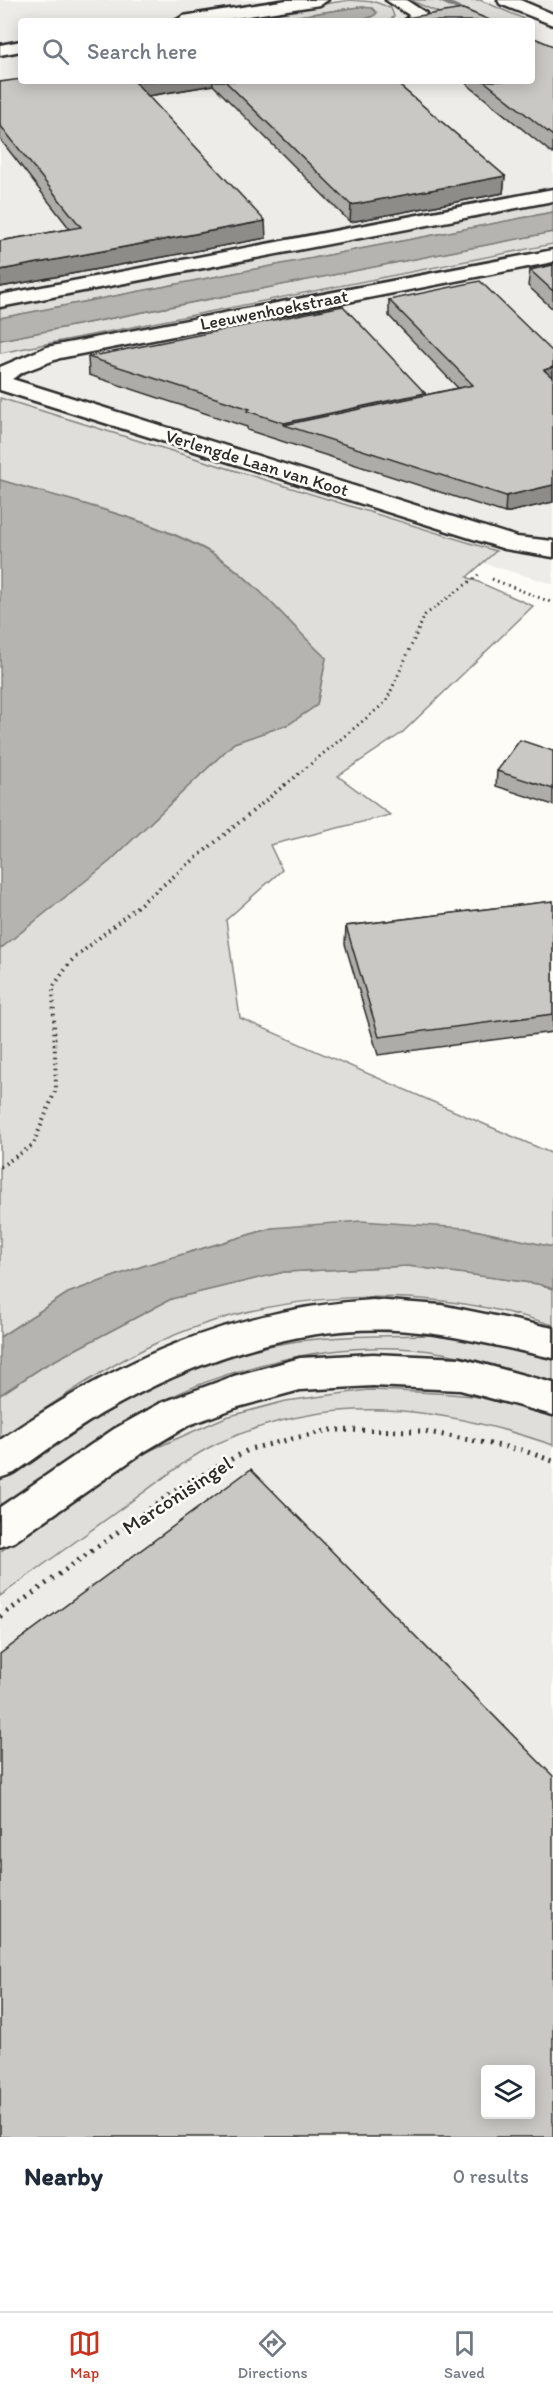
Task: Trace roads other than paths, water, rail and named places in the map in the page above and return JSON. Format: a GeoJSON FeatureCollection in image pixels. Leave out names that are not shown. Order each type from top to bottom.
{"type":"FeatureCollection","features":[{"type":"Feature","properties":{"kind":"street"},"geometry":{"type":"LineString","coordinates":[[203,18],[320,0]]}},
{"type":"Feature","properties":{"kind":"street"},"geometry":{"type":"LineString","coordinates":[[394,0],[418,13],[414,18]]}},
{"type":"Feature","properties":{"kind":"street"},"geometry":{"type":"LineString","coordinates":[[506,0],[553,20]]}},
{"type":"Feature","properties":{"kind":"street"},"geometry":{"type":"LineString","coordinates":[[0,50],[18,47]]}},
{"type":"Feature","properties":{"kind":"street"},"geometry":{"type":"LineString","coordinates":[[0,301],[553,195]]}},
{"type":"Feature","properties":{"kind":"street","name":"Leeuwenhoekstraat"},"geometry":{"type":"LineString","coordinates":[[0,377],[15,368],[55,352],[553,256]]}},
{"type":"Feature","properties":{"kind":"street","name":"Verlengde Laan van Koot"},"geometry":{"type":"LineString","coordinates":[[0,383],[514,544],[553,549]]}},
{"type":"Feature","properties":{"kind":"street"},"geometry":{"type":"LineString","coordinates":[[0,1461],[87,1403],[128,1381],[212,1347],[306,1320],[374,1315],[464,1324],[553,1343]]}},
{"type":"Feature","properties":{"kind":"street"},"geometry":{"type":"LineString","coordinates":[[0,1529],[128,1441],[175,1414],[234,1392],[300,1374],[373,1370],[460,1374],[553,1399]]}},
{"type":"Feature","properties":{"kind":"waterway"},"geometry":{"type":"LineString","coordinates":[[439,0],[481,18]]}}]}
